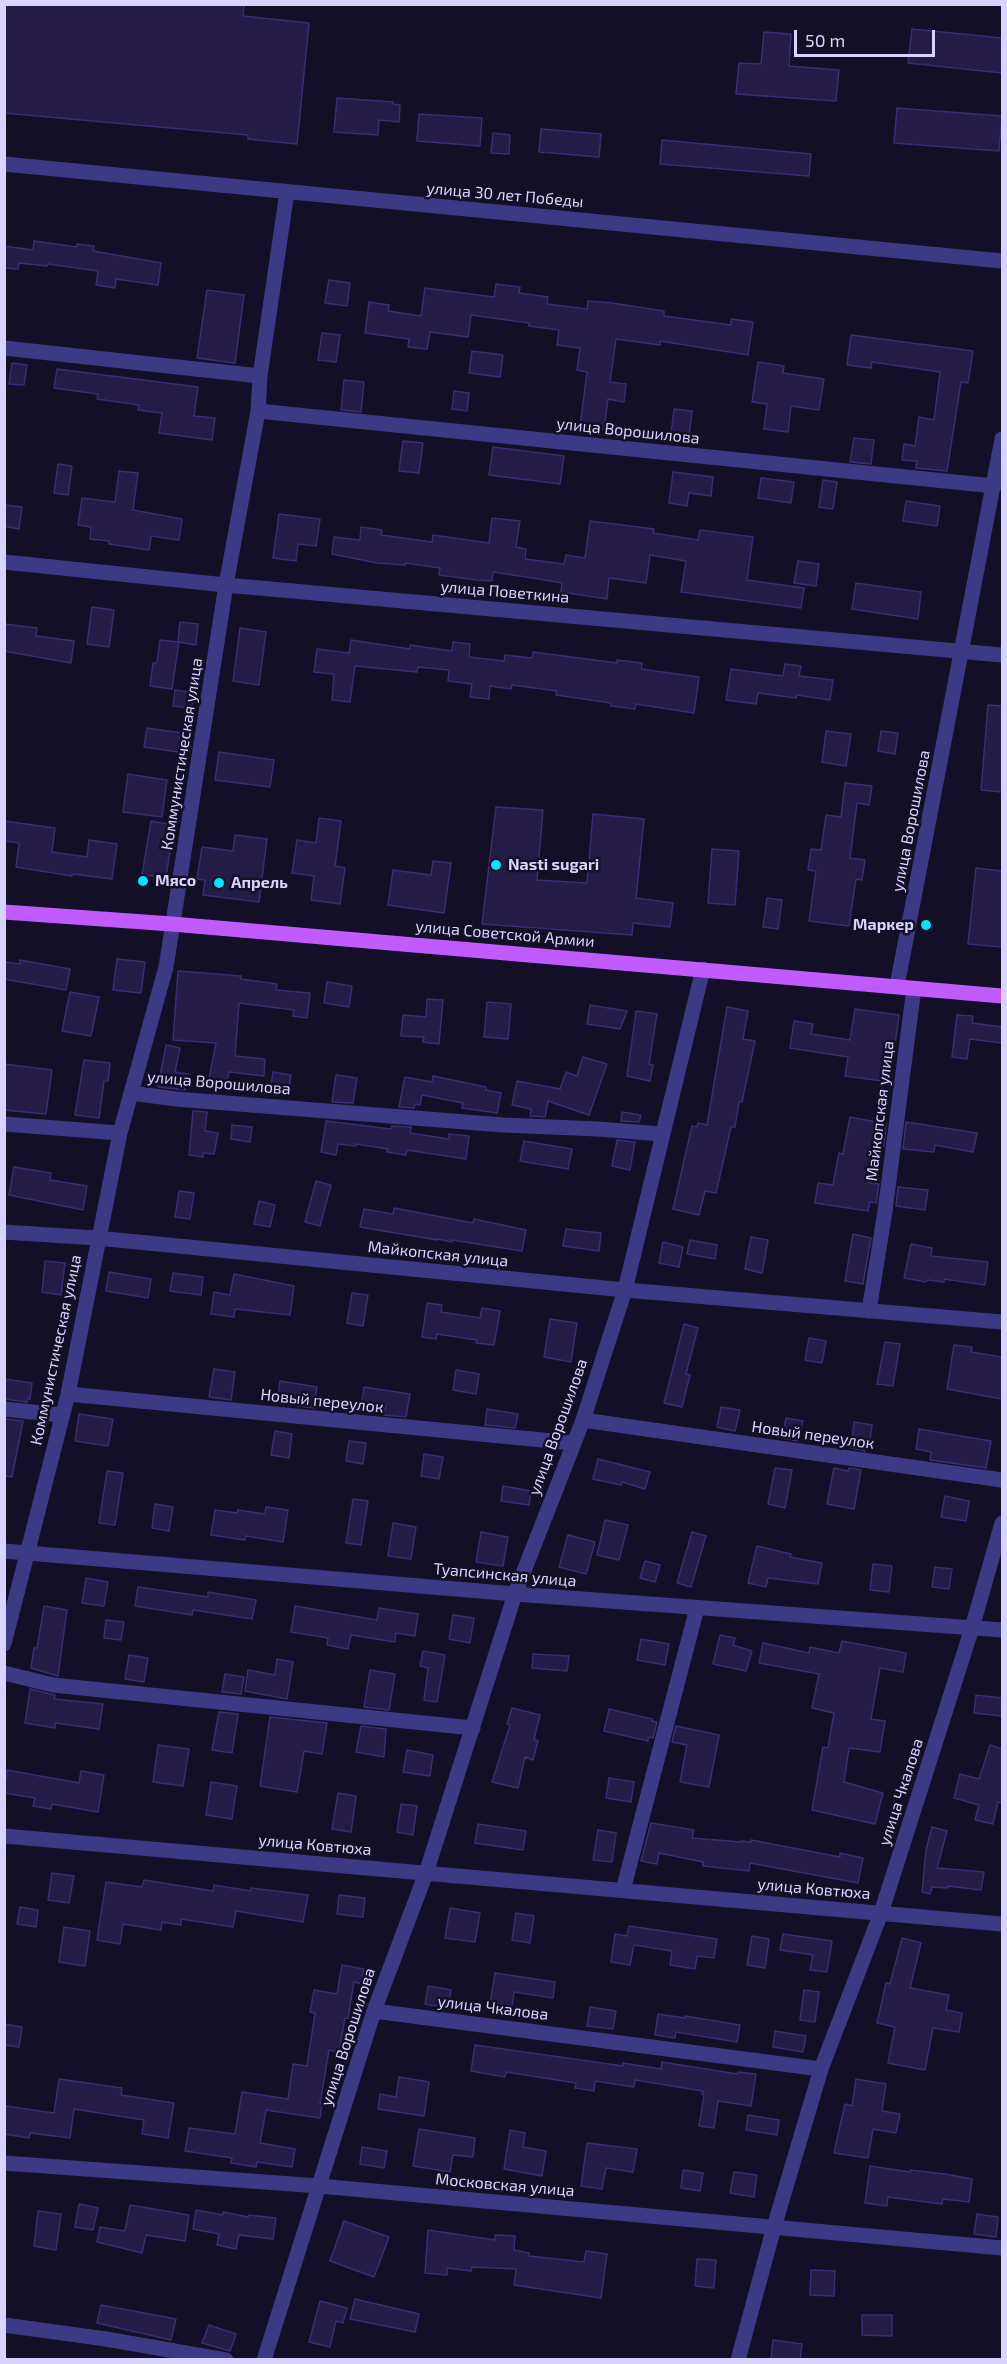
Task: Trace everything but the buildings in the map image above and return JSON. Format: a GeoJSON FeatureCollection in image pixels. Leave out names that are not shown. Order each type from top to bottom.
{"type":"FeatureCollection","features":[{"type":"Feature","properties":{"kind":"main road","name":"улица Советской Армии"},"geometry":{"type":"LineString","coordinates":[[4,912],[172,924],[1002,996]]}},
{"type":"Feature","properties":{"kind":"street","name":"улица 30 лет Победы"},"geometry":{"type":"LineString","coordinates":[[4,164],[1002,261]]}},
{"type":"Feature","properties":{"kind":"street","name":"Коммунистическая улица"},"geometry":{"type":"LineString","coordinates":[[4,1644],[68,1394],[97,1238],[120,1133],[166,967],[226,585],[258,411],[260,376],[287,192]]}},
{"type":"Feature","properties":{"kind":"street"},"geometry":{"type":"LineString","coordinates":[[4,348],[260,376]]}},
{"type":"Feature","properties":{"kind":"street","name":"улица Ворошилова"},"geometry":{"type":"LineString","coordinates":[[258,411],[994,486]]}},
{"type":"Feature","properties":{"kind":"street","name":"улица Ворошилова"},"geometry":{"type":"LineString","coordinates":[[897,986],[963,652],[1002,439]]}},
{"type":"Feature","properties":{"kind":"street","name":"улица Поветкина"},"geometry":{"type":"LineString","coordinates":[[4,562],[226,585],[1002,655]]}},
{"type":"Feature","properties":{"kind":"street","name":"улица Ворошилова"},"geometry":{"type":"LineString","coordinates":[[264,2360],[374,2011],[426,1873],[515,1594],[583,1420],[625,1290],[703,969]]}},
{"type":"Feature","properties":{"kind":"street","name":"Майкопская улица"},"geometry":{"type":"LineString","coordinates":[[869,1311],[885,1211],[914,988]]}},
{"type":"Feature","properties":{"kind":"street","name":"улица Ворошилова"},"geometry":{"type":"LineString","coordinates":[[131,1093],[176,1099],[456,1121],[662,1134]]}},
{"type":"Feature","properties":{"kind":"street"},"geometry":{"type":"LineString","coordinates":[[4,1124],[120,1133]]}},
{"type":"Feature","properties":{"kind":"street","name":"Майкопская улица"},"geometry":{"type":"LineString","coordinates":[[4,1232],[97,1238],[625,1290],[1002,1322]]}},
{"type":"Feature","properties":{"kind":"street","name":"Новый переулок"},"geometry":{"type":"LineString","coordinates":[[68,1394],[573,1443]]}},
{"type":"Feature","properties":{"kind":"street"},"geometry":{"type":"LineString","coordinates":[[4,1409],[62,1415]]}},
{"type":"Feature","properties":{"kind":"street","name":"Новый переулок"},"geometry":{"type":"LineString","coordinates":[[583,1420],[1002,1480]]}},
{"type":"Feature","properties":{"kind":"street","name":"улица Чкалова"},"geometry":{"type":"LineString","coordinates":[[738,2360],[774,2227],[821,2069],[881,1913],[972,1628],[1002,1523]]}},
{"type":"Feature","properties":{"kind":"street","name":"Туапсинская улица"},"geometry":{"type":"LineString","coordinates":[[4,1551],[515,1594],[1002,1630]]}},
{"type":"Feature","properties":{"kind":"street"},"geometry":{"type":"LineString","coordinates":[[623,1890],[697,1608]]}},
{"type":"Feature","properties":{"kind":"street"},"geometry":{"type":"LineString","coordinates":[[4,1673],[53,1685],[473,1728]]}},
{"type":"Feature","properties":{"kind":"street","name":"улица Ковтюха"},"geometry":{"type":"LineString","coordinates":[[4,1836],[1002,1924]]}},
{"type":"Feature","properties":{"kind":"street","name":"улица Чкалова"},"geometry":{"type":"LineString","coordinates":[[374,2011],[821,2069]]}},
{"type":"Feature","properties":{"kind":"street","name":"Московская улица"},"geometry":{"type":"LineString","coordinates":[[4,2163],[319,2186],[1002,2248]]}},
{"type":"Feature","properties":{"kind":"street"},"geometry":{"type":"LineString","coordinates":[[4,2325],[106,2339],[226,2360]]}},
{"type":"Feature","properties":{"kind":"place","name":"Nasti sugari"},"geometry":{"type":"Point","coordinates":[496,865]}},
{"type":"Feature","properties":{"kind":"place","name":"Мясо"},"geometry":{"type":"Point","coordinates":[143,881]}},
{"type":"Feature","properties":{"kind":"place","name":"Апрель"},"geometry":{"type":"Point","coordinates":[219,883]}},
{"type":"Feature","properties":{"kind":"place","name":"Маркер"},"geometry":{"type":"Point","coordinates":[926,925]}}]}
